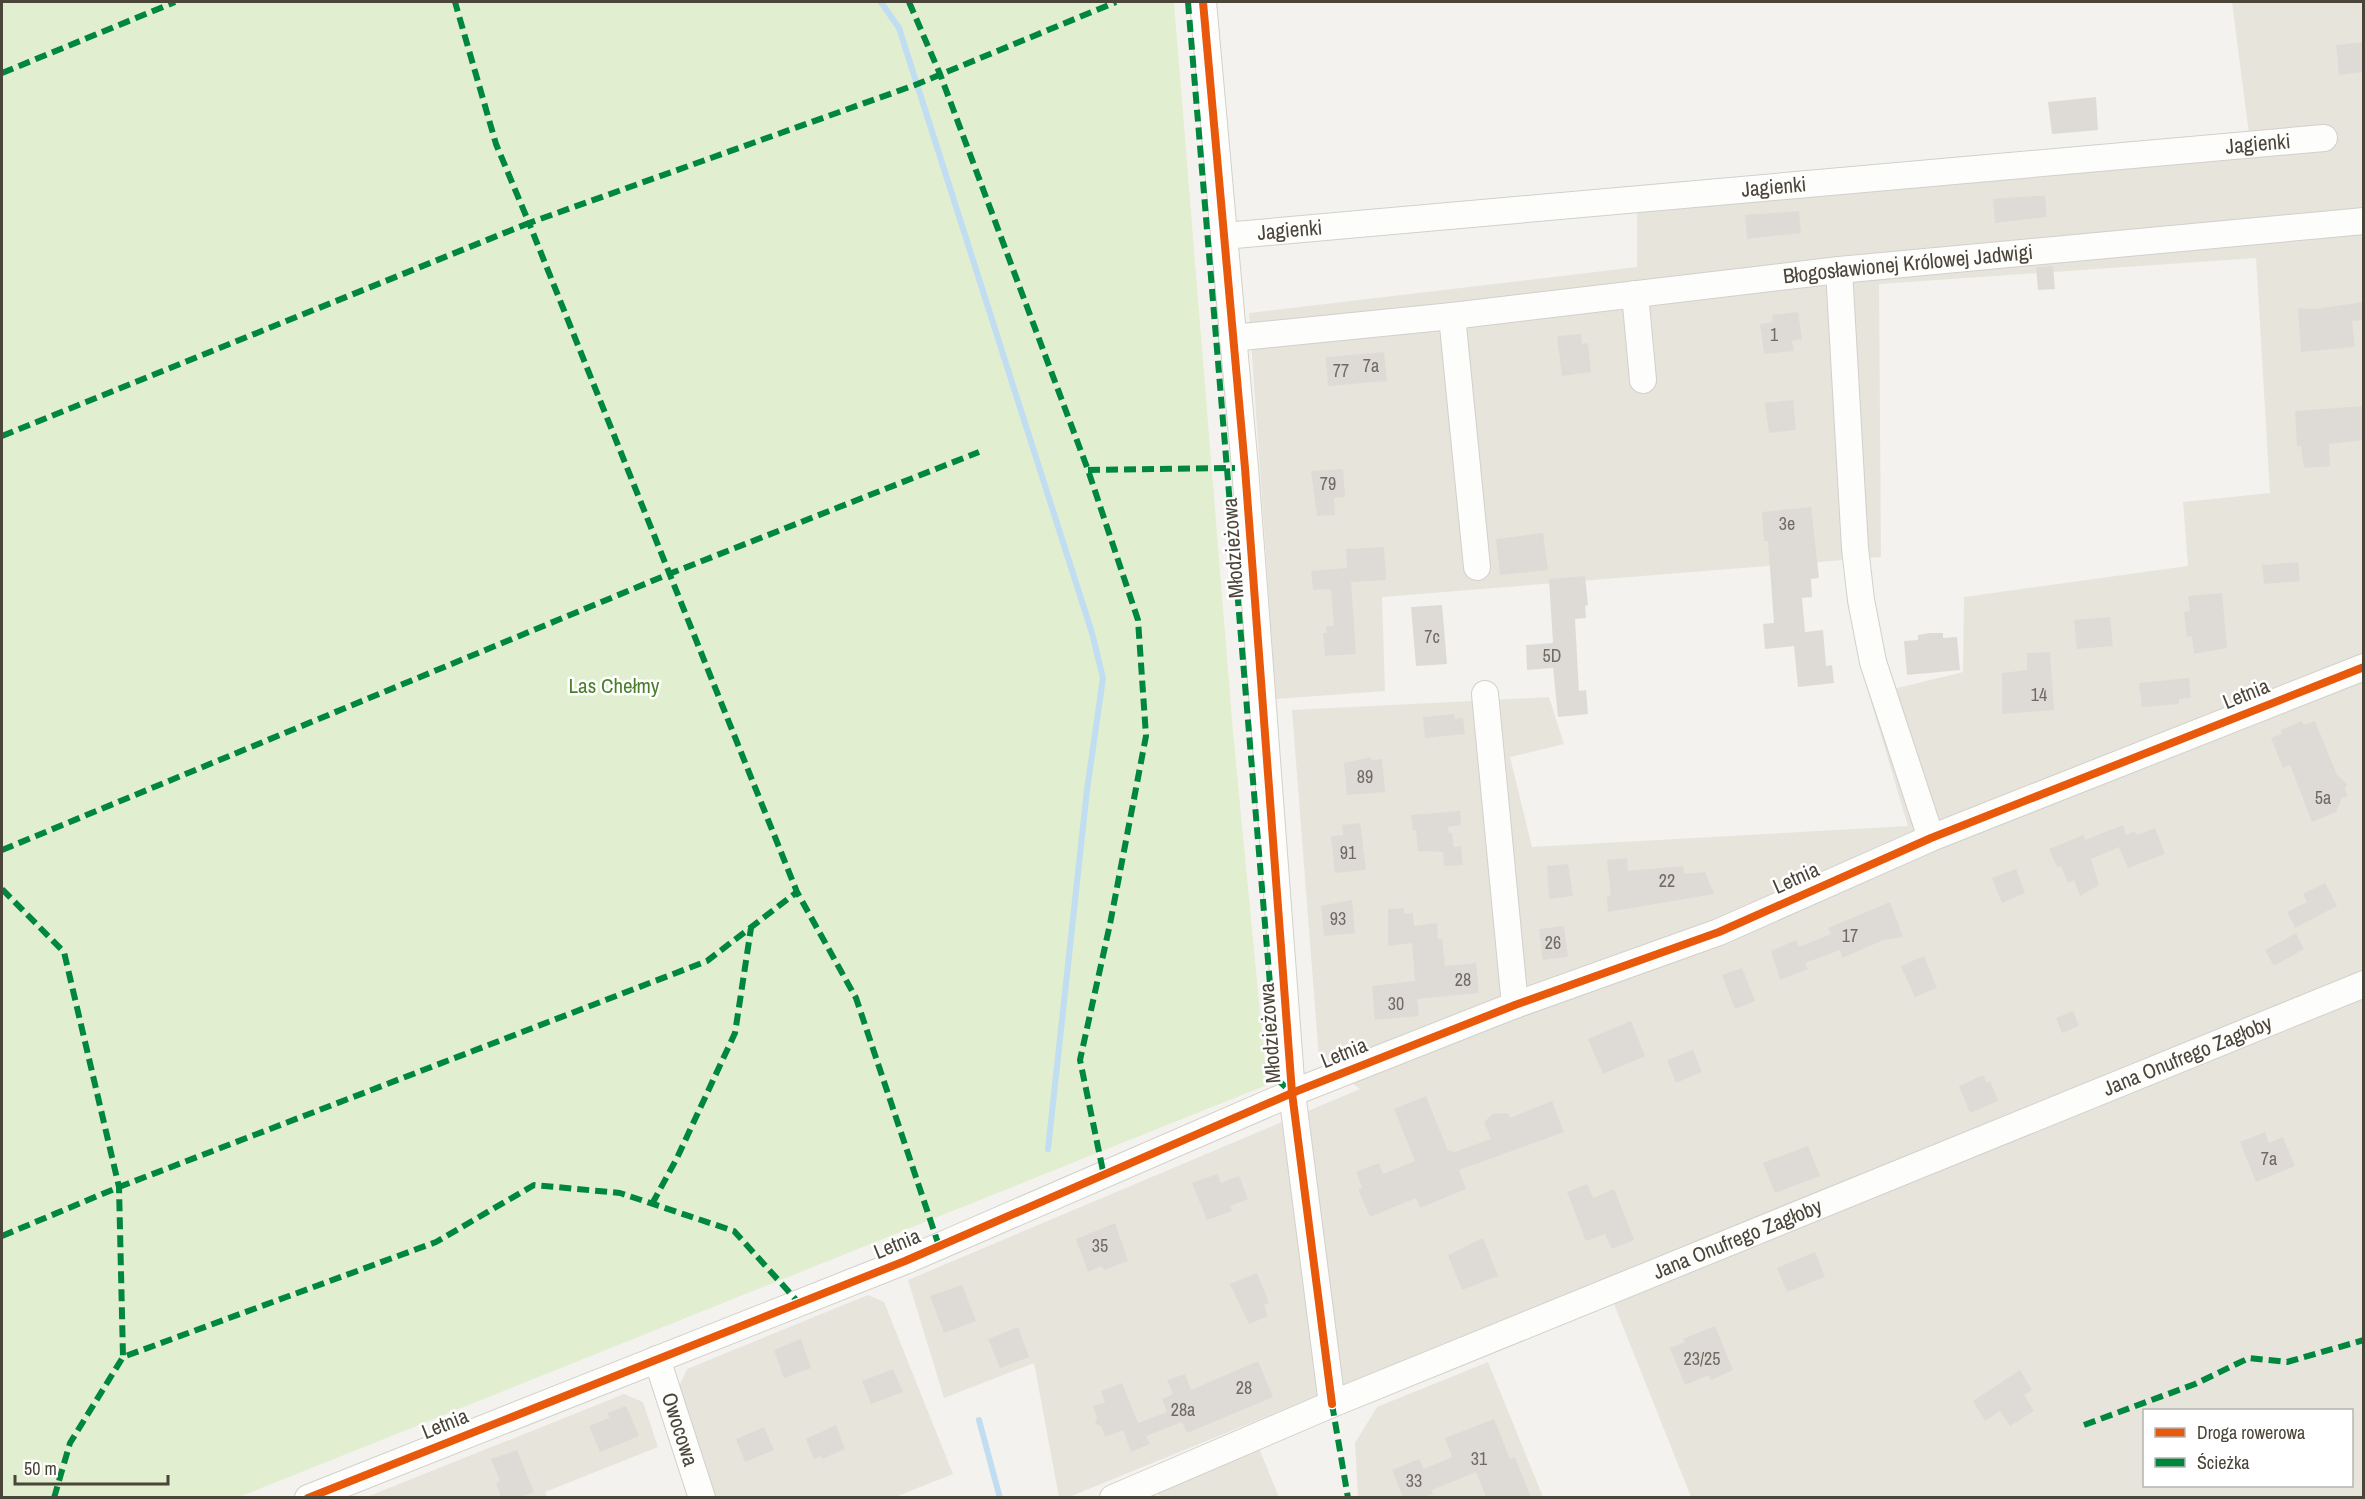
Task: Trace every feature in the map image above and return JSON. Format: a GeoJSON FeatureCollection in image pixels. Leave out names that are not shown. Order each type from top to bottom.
{"type":"FeatureCollection","features":[{"type":"Feature","properties":{"kind":"street","name":"Młodzieżowa"},"geometry":{"type":"LineString","coordinates":[[1203,2],[1245,468],[1293,1093],[1332,1404]]}},
{"type":"Feature","properties":{"kind":"street","name":"Jagienki"},"geometry":{"type":"LineString","coordinates":[[1224,236],[2324,138]]}},
{"type":"Feature","properties":{"kind":"street","name":"Błogosławionej Królowej Jadwigi"},"geometry":{"type":"LineString","coordinates":[[1232,338],[1452,316],[1839,270],[2364,221]]}},
{"type":"Feature","properties":{"kind":"street"},"geometry":{"type":"LineString","coordinates":[[1839,270],[1855,548],[1861,600],[1873,662],[1930,838]]}},
{"type":"Feature","properties":{"kind":"street"},"geometry":{"type":"LineString","coordinates":[[1635,294],[1643,380]]}},
{"type":"Feature","properties":{"kind":"street"},"geometry":{"type":"LineString","coordinates":[[1452,316],[1477,567]]}},
{"type":"Feature","properties":{"kind":"street","name":"Letnia"},"geometry":{"type":"LineString","coordinates":[[308,1497],[905,1261],[1293,1093],[1515,1005],[1719,932],[1930,838],[2364,667]]}},
{"type":"Feature","properties":{"kind":"street"},"geometry":{"type":"LineString","coordinates":[[1485,694],[1515,1005]]}},
{"type":"Feature","properties":{"kind":"street","name":"Jana Onufrego Zagłoby"},"geometry":{"type":"LineString","coordinates":[[1113,1497],[1332,1404],[2364,984]]}},
{"type":"Feature","properties":{"kind":"street","name":"Owocowa"},"geometry":{"type":"LineString","coordinates":[[657,1359],[702,1497]]}},
{"type":"Feature","properties":{"kind":"shaded area"},"geometry":{"type":"Polygon","coordinates":[[[2232,2],[2363,2],[2363,1497],[1691,1497],[1604,1279],[1069,1497],[1059,1497],[1034,1363],[944,1398],[908,1280],[1360,1089],[1319,1059],[1292,710],[1549,697],[1564,744],[1510,757],[1532,847],[1908,826],[1869,695],[1963,672],[1964,597],[2188,566],[2183,502],[2270,493],[2256,258],[1879,284],[1881,557],[1382,597],[1385,691],[1276,699],[1249,313],[1637,267],[1637,208],[2252,158],[2232,2]]]}},
{"type":"Feature","properties":{"kind":"shaded area"},"geometry":{"type":"Polygon","coordinates":[[[868,1295],[884,1302],[953,1474],[895,1497],[713,1497],[678,1389],[687,1369],[868,1295]]]}},
{"type":"Feature","properties":{"kind":"shaded area"},"geometry":{"type":"Polygon","coordinates":[[[1488,1362],[1543,1497],[1358,1497],[1355,1443],[1377,1407],[1488,1362]]]}},
{"type":"Feature","properties":{"kind":"shaded area"},"geometry":{"type":"Polygon","coordinates":[[[624,1394],[643,1402],[658,1447],[545,1492],[547,1497],[364,1498],[624,1394]]]}},
{"type":"Feature","properties":{"kind":"shaded area"},"geometry":{"type":"Polygon","coordinates":[[[1258,1446],[1279,1497],[1160,1497],[1156,1488],[1258,1446]]]}},
{"type":"Feature","properties":{"kind":"green space","name":"Las Chełmy"},"geometry":{"type":"Polygon","coordinates":[[[2,2],[1174,2],[1233,732],[1267,1085],[239,1497],[2,1497],[2,2]]]}},
{"type":"Feature","properties":{"kind":"building"},"geometry":{"type":"Polygon","coordinates":[[[2364,42],[2364,72],[2339,75],[2336,45],[2364,42]]]}},
{"type":"Feature","properties":{"kind":"building"},"geometry":{"type":"Polygon","coordinates":[[[2096,97],[2098,130],[2052,134],[2048,102],[2096,97]]]}},
{"type":"Feature","properties":{"kind":"building"},"geometry":{"type":"Polygon","coordinates":[[[2045,196],[2047,217],[1995,223],[1993,199],[2045,196]]]}},
{"type":"Feature","properties":{"kind":"building"},"geometry":{"type":"Polygon","coordinates":[[[1799,211],[1801,233],[1747,239],[1745,215],[1799,211]]]}},
{"type":"Feature","properties":{"kind":"building"},"geometry":{"type":"Polygon","coordinates":[[[2053,266],[2055,289],[2038,290],[2036,267],[2053,266]]]}},
{"type":"Feature","properties":{"kind":"building"},"geometry":{"type":"Polygon","coordinates":[[[2364,302],[2364,320],[2352,321],[2355,347],[2301,352],[2298,308],[2315,309],[2364,302]]]}},
{"type":"Feature","properties":{"kind":"building"},"geometry":{"type":"Polygon","coordinates":[[[1798,312],[1802,339],[1792,341],[1794,351],[1764,354],[1760,324],[1773,322],[1772,315],[1798,312]]]}},
{"type":"Feature","properties":{"kind":"building"},"geometry":{"type":"Polygon","coordinates":[[[1581,334],[1582,344],[1588,343],[1591,372],[1562,376],[1557,336],[1581,334]]]}},
{"type":"Feature","properties":{"kind":"building"},"geometry":{"type":"Polygon","coordinates":[[[1384,352],[1387,381],[1328,386],[1326,357],[1384,352]]]}},
{"type":"Feature","properties":{"kind":"building"},"geometry":{"type":"Polygon","coordinates":[[[1793,400],[1796,430],[1769,433],[1765,403],[1793,400]]]}},
{"type":"Feature","properties":{"kind":"building"},"geometry":{"type":"Polygon","coordinates":[[[2364,406],[2364,440],[2329,444],[2330,466],[2304,468],[2301,446],[2297,446],[2295,411],[2364,406]]]}},
{"type":"Feature","properties":{"kind":"building"},"geometry":{"type":"Polygon","coordinates":[[[1343,469],[1345,497],[1334,498],[1335,515],[1317,516],[1311,471],[1343,469]]]}},
{"type":"Feature","properties":{"kind":"building"},"geometry":{"type":"Polygon","coordinates":[[[1811,507],[1819,578],[1811,579],[1812,597],[1802,598],[1805,632],[1823,630],[1826,666],[1832,665],[1834,683],[1798,687],[1794,646],[1765,649],[1763,624],[1774,623],[1768,541],[1764,541],[1762,512],[1811,507]]]}},
{"type":"Feature","properties":{"kind":"building"},"geometry":{"type":"Polygon","coordinates":[[[1543,533],[1548,570],[1500,575],[1496,539],[1543,533]]]}},
{"type":"Feature","properties":{"kind":"building"},"geometry":{"type":"Polygon","coordinates":[[[1384,547],[1386,580],[1351,582],[1356,654],[1325,656],[1323,633],[1327,633],[1326,626],[1334,626],[1331,589],[1313,590],[1311,571],[1347,568],[1346,549],[1384,547]]]}},
{"type":"Feature","properties":{"kind":"building"},"geometry":{"type":"Polygon","coordinates":[[[2298,562],[2300,581],[2264,584],[2262,565],[2298,562]]]}},
{"type":"Feature","properties":{"kind":"building"},"geometry":{"type":"Polygon","coordinates":[[[1585,576],[1588,605],[1585,606],[1586,618],[1575,619],[1579,691],[1586,690],[1588,714],[1558,717],[1553,668],[1527,670],[1526,645],[1553,643],[1549,579],[1585,576]]]}},
{"type":"Feature","properties":{"kind":"building"},"geometry":{"type":"Polygon","coordinates":[[[2222,593],[2227,648],[2194,654],[2192,636],[2187,637],[2184,612],[2190,611],[2188,596],[2222,593]]]}},
{"type":"Feature","properties":{"kind":"building"},"geometry":{"type":"Polygon","coordinates":[[[1442,605],[1447,664],[1416,666],[1411,607],[1442,605]]]}},
{"type":"Feature","properties":{"kind":"building"},"geometry":{"type":"Polygon","coordinates":[[[2110,617],[2113,646],[2077,649],[2074,620],[2110,617]]]}},
{"type":"Feature","properties":{"kind":"building"},"geometry":{"type":"Polygon","coordinates":[[[1943,633],[1943,638],[1957,637],[1960,670],[1907,675],[1904,641],[1918,640],[1918,635],[1943,633]]]}},
{"type":"Feature","properties":{"kind":"building"},"geometry":{"type":"Polygon","coordinates":[[[2050,652],[2054,710],[2002,714],[2002,673],[2027,670],[2027,653],[2050,652]]]}},
{"type":"Feature","properties":{"kind":"building"},"geometry":{"type":"Polygon","coordinates":[[[2189,678],[2191,698],[2179,699],[2179,704],[2142,707],[2139,683],[2189,678]]]}},
{"type":"Feature","properties":{"kind":"building"},"geometry":{"type":"Polygon","coordinates":[[[1454,714],[1455,719],[1463,718],[1465,734],[1425,738],[1423,717],[1454,714]]]}},
{"type":"Feature","properties":{"kind":"building"},"geometry":{"type":"Polygon","coordinates":[[[2302,721],[2304,725],[2315,721],[2337,775],[2347,784],[2345,789],[2348,796],[2342,798],[2336,812],[2312,822],[2290,765],[2283,768],[2271,738],[2282,734],[2281,730],[2302,721]]]}},
{"type":"Feature","properties":{"kind":"building"},"geometry":{"type":"Polygon","coordinates":[[[1371,757],[1371,760],[1382,759],[1385,792],[1347,795],[1344,763],[1371,757]]]}},
{"type":"Feature","properties":{"kind":"building"},"geometry":{"type":"Polygon","coordinates":[[[1460,811],[1461,825],[1448,827],[1449,833],[1452,833],[1454,847],[1461,846],[1463,865],[1444,866],[1443,852],[1418,851],[1416,830],[1413,831],[1411,815],[1460,811]]]}},
{"type":"Feature","properties":{"kind":"building"},"geometry":{"type":"Polygon","coordinates":[[[1360,823],[1366,870],[1335,873],[1331,836],[1343,835],[1342,825],[1360,823]]]}},
{"type":"Feature","properties":{"kind":"building"},"geometry":{"type":"Polygon","coordinates":[[[2123,825],[2126,835],[2135,831],[2137,835],[2155,828],[2165,854],[2128,868],[2119,847],[2091,859],[2099,885],[2080,896],[2074,880],[2068,883],[2061,866],[2057,867],[2049,849],[2084,835],[2085,840],[2123,825]]]}},
{"type":"Feature","properties":{"kind":"building"},"geometry":{"type":"Polygon","coordinates":[[[1627,858],[1628,871],[1683,866],[1684,874],[1705,872],[1714,894],[1608,912],[1607,897],[1611,896],[1607,860],[1627,858]]]}},
{"type":"Feature","properties":{"kind":"building"},"geometry":{"type":"Polygon","coordinates":[[[1568,864],[1573,896],[1549,899],[1547,866],[1568,864]]]}},
{"type":"Feature","properties":{"kind":"building"},"geometry":{"type":"Polygon","coordinates":[[[2016,869],[2025,893],[2002,903],[1992,878],[2016,869]]]}},
{"type":"Feature","properties":{"kind":"building"},"geometry":{"type":"Polygon","coordinates":[[[2325,883],[2337,906],[2295,928],[2287,912],[2307,902],[2303,894],[2325,883]]]}},
{"type":"Feature","properties":{"kind":"building"},"geometry":{"type":"Polygon","coordinates":[[[1352,900],[1355,933],[1324,936],[1321,906],[1352,900]]]}},
{"type":"Feature","properties":{"kind":"building"},"geometry":{"type":"Polygon","coordinates":[[[1890,902],[1903,937],[1884,940],[1842,958],[1840,950],[1805,963],[1808,969],[1780,980],[1771,951],[1796,940],[1799,947],[1831,934],[1828,928],[1890,902]]]}},
{"type":"Feature","properties":{"kind":"building"},"geometry":{"type":"Polygon","coordinates":[[[1404,908],[1404,914],[1413,913],[1414,926],[1437,923],[1438,939],[1442,939],[1445,966],[1476,963],[1479,993],[1417,999],[1419,1016],[1375,1020],[1372,986],[1415,981],[1412,943],[1388,946],[1388,909],[1404,908]]]}},
{"type":"Feature","properties":{"kind":"building"},"geometry":{"type":"Polygon","coordinates":[[[1564,926],[1568,957],[1543,960],[1539,929],[1564,926]]]}},
{"type":"Feature","properties":{"kind":"building"},"geometry":{"type":"Polygon","coordinates":[[[2296,933],[2304,949],[2274,966],[2265,950],[2296,933]]]}},
{"type":"Feature","properties":{"kind":"building"},"geometry":{"type":"Polygon","coordinates":[[[1924,956],[1937,988],[1915,997],[1901,966],[1924,956]]]}},
{"type":"Feature","properties":{"kind":"building"},"geometry":{"type":"Polygon","coordinates":[[[1742,968],[1755,1001],[1735,1009],[1722,975],[1742,968]]]}},
{"type":"Feature","properties":{"kind":"building"},"geometry":{"type":"Polygon","coordinates":[[[2073,1011],[2079,1026],[2062,1033],[2056,1018],[2073,1011]]]}},
{"type":"Feature","properties":{"kind":"building"},"geometry":{"type":"Polygon","coordinates":[[[1631,1021],[1645,1056],[1603,1074],[1588,1039],[1631,1021]]]}},
{"type":"Feature","properties":{"kind":"building"},"geometry":{"type":"Polygon","coordinates":[[[1693,1050],[1702,1072],[1676,1083],[1667,1060],[1693,1050]]]}},
{"type":"Feature","properties":{"kind":"building"},"geometry":{"type":"Polygon","coordinates":[[[1983,1075],[1987,1083],[1990,1081],[1998,1101],[1970,1113],[1959,1086],[1983,1075]]]}},
{"type":"Feature","properties":{"kind":"building"},"geometry":{"type":"Polygon","coordinates":[[[1426,1096],[1448,1151],[1451,1150],[1452,1153],[1491,1139],[1484,1122],[1493,1114],[1508,1113],[1510,1118],[1552,1101],[1564,1132],[1459,1170],[1466,1189],[1420,1208],[1416,1198],[1370,1217],[1358,1189],[1362,1188],[1356,1172],[1379,1163],[1383,1174],[1415,1161],[1394,1109],[1426,1096]]]}},
{"type":"Feature","properties":{"kind":"building"},"geometry":{"type":"Polygon","coordinates":[[[2265,1132],[2269,1143],[2283,1137],[2295,1166],[2256,1182],[2240,1142],[2265,1132]]]}},
{"type":"Feature","properties":{"kind":"building"},"geometry":{"type":"Polygon","coordinates":[[[1808,1146],[1820,1176],[1775,1193],[1763,1163],[1808,1146]]]}},
{"type":"Feature","properties":{"kind":"building"},"geometry":{"type":"Polygon","coordinates":[[[1217,1174],[1221,1183],[1239,1176],[1248,1199],[1230,1206],[1232,1211],[1207,1220],[1192,1183],[1217,1174]]]}},
{"type":"Feature","properties":{"kind":"building"},"geometry":{"type":"Polygon","coordinates":[[[1587,1184],[1593,1198],[1614,1189],[1634,1240],[1612,1249],[1605,1234],[1586,1241],[1567,1192],[1587,1184]]]}},
{"type":"Feature","properties":{"kind":"building"},"geometry":{"type":"Polygon","coordinates":[[[1115,1223],[1128,1261],[1104,1270],[1101,1266],[1088,1272],[1076,1239],[1115,1223]]]}},
{"type":"Feature","properties":{"kind":"building"},"geometry":{"type":"Polygon","coordinates":[[[1483,1238],[1498,1276],[1462,1290],[1448,1255],[1483,1238]]]}},
{"type":"Feature","properties":{"kind":"building"},"geometry":{"type":"Polygon","coordinates":[[[1815,1252],[1825,1277],[1787,1292],[1777,1268],[1815,1252]]]}},
{"type":"Feature","properties":{"kind":"building"},"geometry":{"type":"Polygon","coordinates":[[[1257,1273],[1269,1303],[1264,1305],[1268,1316],[1249,1324],[1230,1284],[1257,1273]]]}},
{"type":"Feature","properties":{"kind":"building"},"geometry":{"type":"Polygon","coordinates":[[[962,1285],[976,1321],[944,1333],[930,1296],[962,1285]]]}},
{"type":"Feature","properties":{"kind":"building"},"geometry":{"type":"Polygon","coordinates":[[[1715,1326],[1733,1370],[1711,1380],[1709,1375],[1685,1385],[1670,1348],[1685,1342],[1683,1339],[1715,1326]]]}},
{"type":"Feature","properties":{"kind":"building"},"geometry":{"type":"Polygon","coordinates":[[[1018,1327],[1029,1357],[1000,1368],[988,1339],[1018,1327]]]}},
{"type":"Feature","properties":{"kind":"building"},"geometry":{"type":"Polygon","coordinates":[[[801,1339],[811,1368],[784,1378],[774,1350],[801,1339]]]}},
{"type":"Feature","properties":{"kind":"building"},"geometry":{"type":"Polygon","coordinates":[[[1258,1361],[1273,1397],[1187,1433],[1182,1422],[1146,1436],[1150,1444],[1131,1452],[1123,1430],[1105,1437],[1101,1426],[1095,1424],[1097,1418],[1093,1406],[1105,1402],[1101,1391],[1122,1383],[1138,1423],[1167,1412],[1162,1399],[1173,1394],[1167,1380],[1185,1374],[1191,1390],[1258,1361]]]}},
{"type":"Feature","properties":{"kind":"building"},"geometry":{"type":"Polygon","coordinates":[[[893,1369],[903,1392],[871,1404],[862,1381],[893,1369]]]}},
{"type":"Feature","properties":{"kind":"building"},"geometry":{"type":"Polygon","coordinates":[[[2020,1370],[2032,1390],[2024,1395],[2034,1411],[2010,1426],[2000,1411],[1985,1421],[1973,1401],[2020,1370]]]}},
{"type":"Feature","properties":{"kind":"building"},"geometry":{"type":"Polygon","coordinates":[[[626,1406],[639,1436],[600,1452],[589,1426],[610,1418],[607,1413],[626,1406]]]}},
{"type":"Feature","properties":{"kind":"building"},"geometry":{"type":"Polygon","coordinates":[[[1494,1419],[1510,1459],[1515,1457],[1531,1497],[1486,1497],[1476,1472],[1432,1490],[1433,1494],[1423,1497],[1403,1497],[1392,1470],[1419,1459],[1424,1469],[1452,1457],[1445,1438],[1494,1419]]]}},
{"type":"Feature","properties":{"kind":"building"},"geometry":{"type":"Polygon","coordinates":[[[836,1425],[845,1449],[822,1459],[821,1456],[814,1459],[806,1439],[836,1425]]]}},
{"type":"Feature","properties":{"kind":"building"},"geometry":{"type":"Polygon","coordinates":[[[764,1427],[774,1450],[745,1462],[736,1439],[764,1427]]]}},
{"type":"Feature","properties":{"kind":"building"},"geometry":{"type":"Polygon","coordinates":[[[517,1450],[534,1492],[521,1497],[501,1497],[496,1483],[500,1481],[491,1459],[517,1450]]]}},
{"type":"Feature","properties":{"kind":"waterway"},"geometry":{"type":"LineString","coordinates":[[881,2],[899,28],[1092,633],[1103,678],[1087,790],[1048,1149]]}},
{"type":"Feature","properties":{"kind":"waterway"},"geometry":{"type":"LineString","coordinates":[[979,1420],[1000,1498]]}},
{"type":"Feature","properties":{"kind":"marked path"},"geometry":{"type":"LineString","coordinates":[[2,73],[175,2]]}},
{"type":"Feature","properties":{"kind":"marked path"},"geometry":{"type":"LineString","coordinates":[[2,436],[529,223],[496,144],[455,2]]}},
{"type":"Feature","properties":{"kind":"marked path"},"geometry":{"type":"LineString","coordinates":[[909,2],[940,74],[1088,470],[1138,620],[1146,736],[1110,924],[1080,1060],[1104,1176]]}},
{"type":"Feature","properties":{"kind":"marked path"},"geometry":{"type":"LineString","coordinates":[[939,1246],[856,998],[797,892],[529,223],[915,85],[1116,2]]}},
{"type":"Feature","properties":{"kind":"marked path"},"geometry":{"type":"LineString","coordinates":[[1188,2],[1278,1080],[1292,1093]]}},
{"type":"Feature","properties":{"kind":"marked path"},"geometry":{"type":"LineString","coordinates":[[2,850],[669,574],[979,452]]}},
{"type":"Feature","properties":{"kind":"marked path"},"geometry":{"type":"LineString","coordinates":[[1088,470],[1235,468]]}},
{"type":"Feature","properties":{"kind":"marked path"},"geometry":{"type":"LineString","coordinates":[[2,889],[64,952],[119,1187],[123,1357],[436,1242],[534,1185],[620,1193],[734,1231],[799,1303]]}},
{"type":"Feature","properties":{"kind":"marked path"},"geometry":{"type":"LineString","coordinates":[[2,1236],[119,1187],[707,961],[797,892]]}},
{"type":"Feature","properties":{"kind":"marked path"},"geometry":{"type":"LineString","coordinates":[[652,1204],[677,1158],[735,1033],[751,928]]}},
{"type":"Feature","properties":{"kind":"marked path"},"geometry":{"type":"LineString","coordinates":[[2084,1425],[2195,1384],[2249,1358],[2287,1362],[2364,1340]]}},
{"type":"Feature","properties":{"kind":"marked path"},"geometry":{"type":"LineString","coordinates":[[54,1498],[70,1443],[123,1357]]}},
{"type":"Feature","properties":{"kind":"marked path"},"geometry":{"type":"LineString","coordinates":[[1332,1404],[1348,1498]]}},
{"type":"Feature","properties":{"kind":"cycle path"},"geometry":{"type":"LineString","coordinates":[[1203,2],[1245,468],[1292,1093],[1332,1404]]}},
{"type":"Feature","properties":{"kind":"cycle path"},"geometry":{"type":"LineString","coordinates":[[308,1498],[905,1261],[1292,1093],[1515,1005],[1719,932],[1931,838],[2364,667]]}}]}
